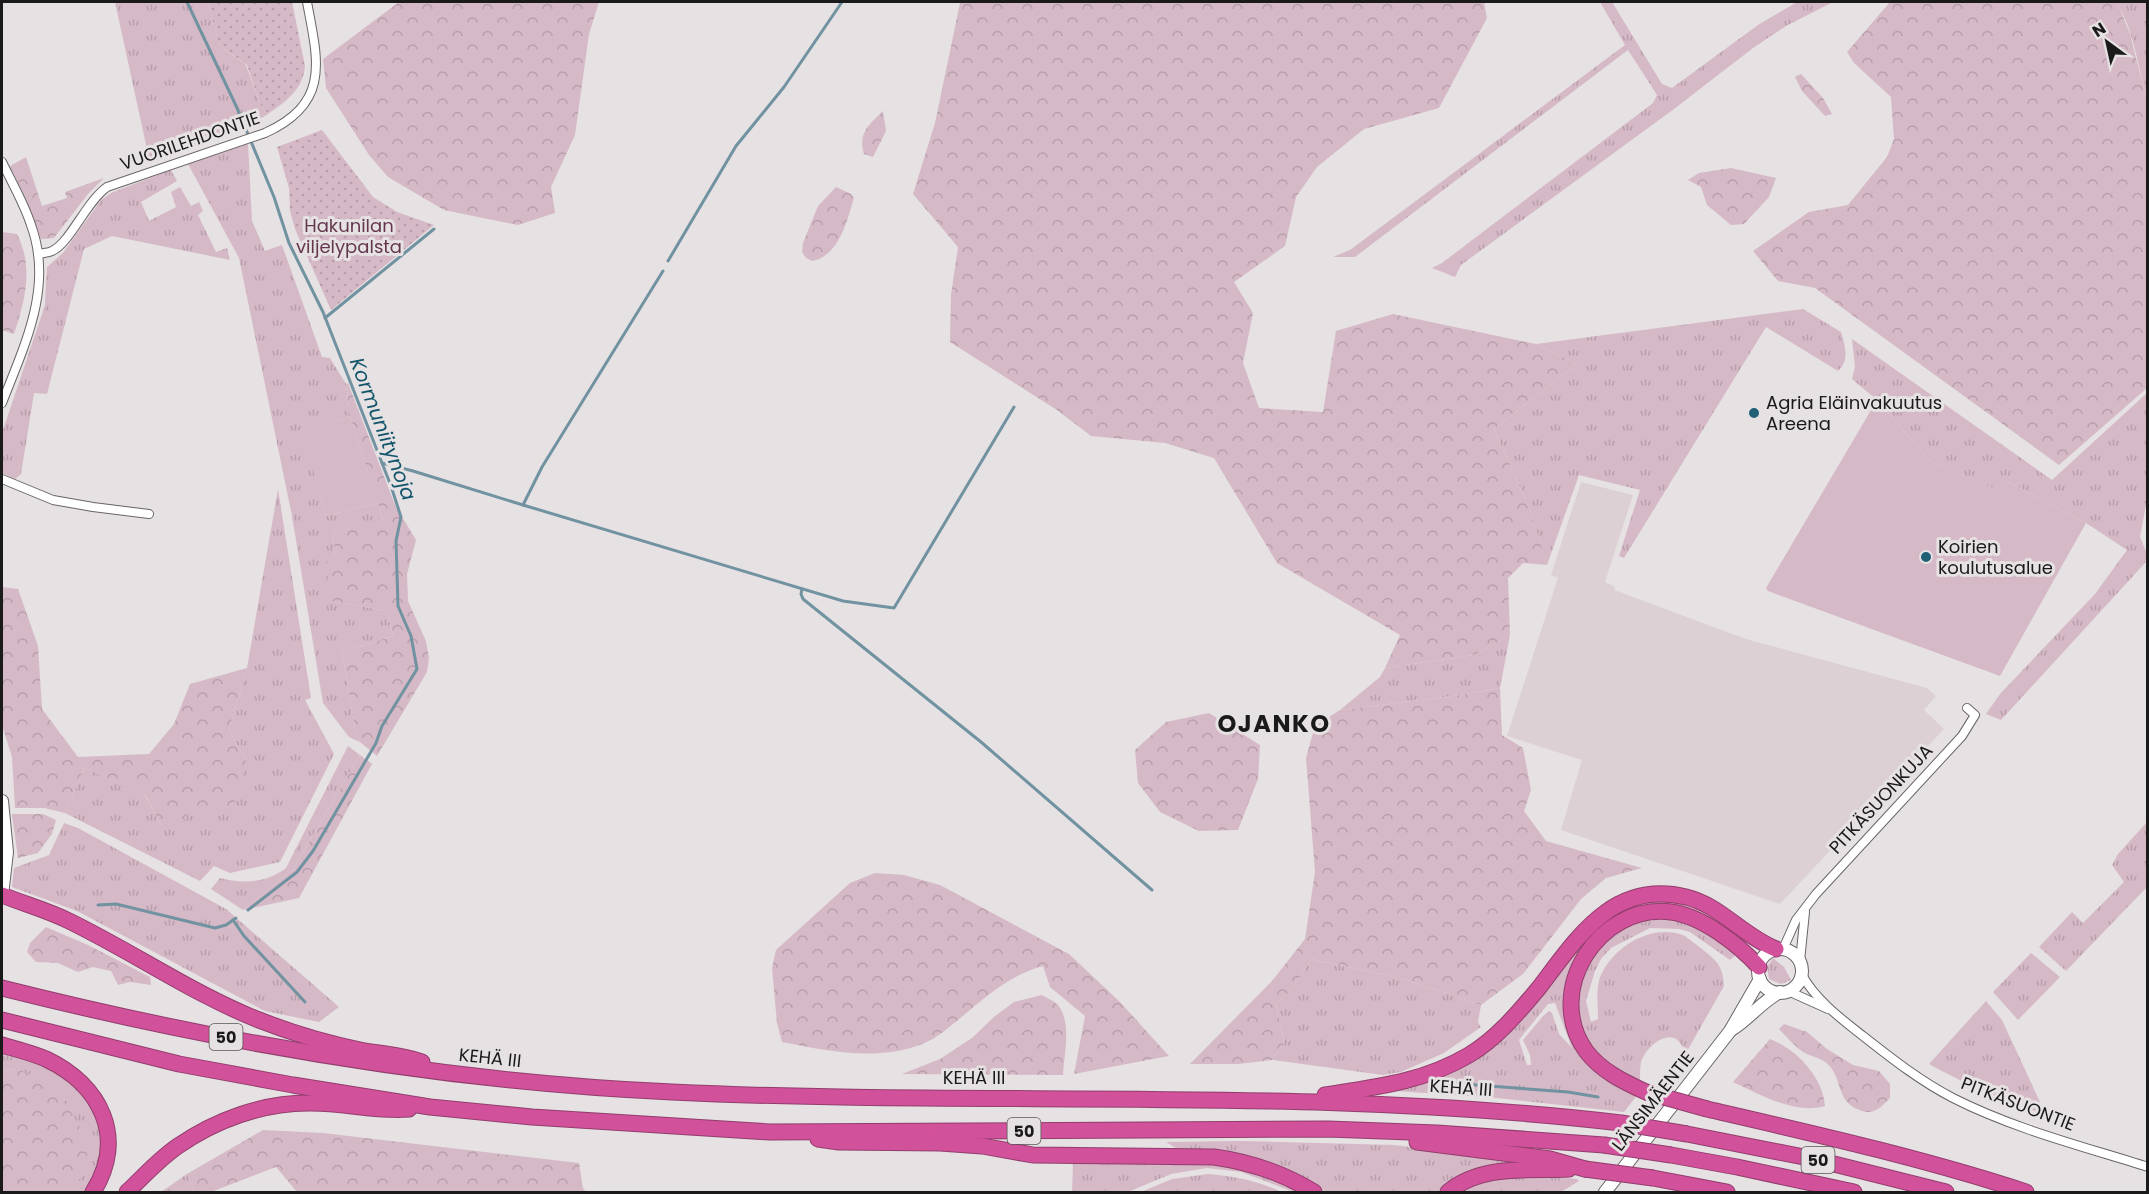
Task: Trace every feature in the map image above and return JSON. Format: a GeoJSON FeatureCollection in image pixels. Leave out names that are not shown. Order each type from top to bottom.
{"type":"FeatureCollection","features":[{"type":"Feature","properties":{"kind":"highway"},"geometry":{"type":"LineString","coordinates":[[1284,1101],[1398,1084],[1422,1077],[1470,1054],[1488,1041],[1517,1013],[1586,928],[1601,915],[1626,901],[1656,894],[1685,897],[1702,903],[1759,941],[1779,949]]}},
{"type":"Feature","properties":{"kind":"highway"},"geometry":{"type":"LineString","coordinates":[[2,895],[45,909],[70,921],[208,996],[259,1020],[361,1050],[411,1058],[453,1074]]}},
{"type":"Feature","properties":{"kind":"highway"},"geometry":{"type":"LineString","coordinates":[[1760,973],[1750,957],[1699,920],[1672,912],[1647,913],[1626,920],[1606,931],[1590,947],[1580,964],[1573,984],[1572,1007],[1576,1030],[1581,1043],[1596,1062],[1622,1081],[1646,1092],[1707,1109],[1863,1144],[2026,1192]]}},
{"type":"Feature","properties":{"kind":"highway","name":"KEHÄ III"},"geometry":{"type":"LineString","coordinates":[[2,988],[191,1031],[368,1062],[453,1074],[610,1089],[752,1095],[1284,1101],[1531,1113],[1688,1134],[1814,1159],[1946,1192]]}},
{"type":"Feature","properties":{"kind":"highway","name":"50"},"geometry":{"type":"LineString","coordinates":[[2,1020],[179,1064],[430,1107],[595,1122],[770,1132],[1328,1129],[1437,1133],[1604,1145],[1737,1167],[1854,1192]]}},
{"type":"Feature","properties":{"kind":"highway"},"geometry":{"type":"LineString","coordinates":[[2,1045],[27,1052],[58,1066],[87,1089],[96,1100],[106,1127],[108,1151],[103,1173],[93,1192]]}},
{"type":"Feature","properties":{"kind":"highway"},"geometry":{"type":"LineString","coordinates":[[127,1192],[177,1147],[214,1125],[249,1112],[307,1103],[388,1111],[430,1107]]}},
{"type":"Feature","properties":{"kind":"highway"},"geometry":{"type":"LineString","coordinates":[[1277,1130],[1330,1137],[1434,1143],[1550,1159],[1585,1169]]}},
{"type":"Feature","properties":{"kind":"highway"},"geometry":{"type":"LineString","coordinates":[[770,1132],[839,1142],[940,1143],[982,1146],[1033,1155],[1215,1157],[1270,1170],[1314,1192]]}},
{"type":"Feature","properties":{"kind":"highway"},"geometry":{"type":"LineString","coordinates":[[1448,1192],[1484,1174],[1530,1169],[1585,1169],[1653,1178],[1727,1192]]}},
{"type":"Feature","properties":{"kind":"main road"},"geometry":{"type":"LineString","coordinates":[[2,801],[7,852],[2,895]]}},
{"type":"Feature","properties":{"kind":"main road"},"geometry":{"type":"LineString","coordinates":[[1779,949],[1795,955],[1800,961],[1802,975],[1799,982],[1784,992],[1768,989],[1760,973],[1762,959],[1768,953],[1779,949]]}},
{"type":"Feature","properties":{"kind":"main road","name":"LÄNSIMÄENTIE"},"geometry":{"type":"LineString","coordinates":[[1605,1192],[1730,1031],[1760,973]]}},
{"type":"Feature","properties":{"kind":"main road","name":"LÄNSIMÄENTIE"},"geometry":{"type":"LineString","coordinates":[[1730,1031],[1743,1023],[1767,999],[1784,992]]}},
{"type":"Feature","properties":{"kind":"street","name":"VUORILEHDONTIE"},"geometry":{"type":"LineString","coordinates":[[38,254],[52,251],[61,244],[97,195],[107,188],[265,133],[278,127],[297,113],[305,105],[315,85],[317,59],[307,2]]}},
{"type":"Feature","properties":{"kind":"street"},"geometry":{"type":"LineString","coordinates":[[2,162],[32,225],[38,254],[39,287],[34,318],[2,403]]}},
{"type":"Feature","properties":{"kind":"street"},"geometry":{"type":"LineString","coordinates":[[2,479],[53,500],[149,513]]}},
{"type":"Feature","properties":{"kind":"street","name":"PITKÄSUONKUJA"},"geometry":{"type":"LineString","coordinates":[[1779,949],[1796,920],[1824,885],[1962,736],[1975,715],[1967,708]]}},
{"type":"Feature","properties":{"kind":"street"},"geometry":{"type":"LineString","coordinates":[[1800,961],[1804,912]]}},
{"type":"Feature","properties":{"kind":"street","name":"PITKÄSUONTIE"},"geometry":{"type":"LineString","coordinates":[[1802,975],[1808,987],[1829,1009],[1905,1069],[1951,1097],[1998,1118],[2148,1167]]}},
{"type":"Feature","properties":{"kind":"street","name":"PITKÄSUONTIE"},"geometry":{"type":"LineString","coordinates":[[1784,992],[1829,1009]]}},
{"type":"Feature","properties":{"kind":"shaded area"},"geometry":{"type":"Polygon","coordinates":[[[1581,482],[1633,495],[1605,582],[1615,587],[1614,590],[1746,639],[1927,688],[1936,696],[1924,710],[1944,729],[1780,904],[1561,830],[1582,760],[1507,736],[1558,578],[1551,575],[1581,482]]]}},
{"type":"Feature","properties":{"kind":"green space"},"geometry":{"type":"Polygon","coordinates":[[[115,2],[208,2],[219,45],[246,65],[260,104],[268,114],[249,126],[150,163],[115,2]]]}},
{"type":"Feature","properties":{"kind":"green space"},"geometry":{"type":"Polygon","coordinates":[[[208,2],[292,2],[305,66],[304,74],[293,94],[268,114],[260,104],[247,65],[219,45],[208,2]]]}},
{"type":"Feature","properties":{"kind":"green space"},"geometry":{"type":"Polygon","coordinates":[[[399,2],[599,2],[589,34],[575,135],[551,187],[555,213],[518,225],[444,210],[388,177],[369,155],[326,88],[323,59],[399,2]]]}},
{"type":"Feature","properties":{"kind":"green space"},"geometry":{"type":"Polygon","coordinates":[[[958,2],[1484,2],[1487,18],[1439,108],[1364,129],[1317,167],[1296,197],[1285,246],[1234,282],[1253,313],[1243,363],[1259,408],[1323,412],[1336,331],[1393,314],[1536,344],[1577,364],[1494,429],[1530,510],[1547,565],[1523,563],[1508,578],[1510,635],[1474,655],[1385,668],[1400,635],[1277,563],[1214,458],[1165,443],[1091,436],[1057,410],[950,342],[951,295],[958,247],[913,194],[935,123],[960,3],[958,2]]]}},
{"type":"Feature","properties":{"kind":"green space"},"geometry":{"type":"Polygon","coordinates":[[[1600,2],[1612,2],[1662,84],[1672,88],[1758,25],[1797,2],[1833,2],[1786,26],[1753,48],[1674,109],[1461,265],[1455,277],[1432,268],[1442,263],[1653,103],[1657,95],[1628,50],[1355,257],[1333,257],[1350,250],[1625,45],[1600,2]]]}},
{"type":"Feature","properties":{"kind":"green space"},"geometry":{"type":"Polygon","coordinates":[[[1890,2],[2115,2],[2119,6],[2130,34],[2147,101],[2147,388],[2059,465],[1815,288],[1778,281],[1753,251],[1809,212],[1848,205],[1887,157],[1894,139],[1891,97],[1854,63],[1847,52],[1890,2]]]}},
{"type":"Feature","properties":{"kind":"green space"},"geometry":{"type":"Polygon","coordinates":[[[2115,2],[2147,2],[2147,101],[2131,34],[2115,2]]]}},
{"type":"Feature","properties":{"kind":"green space"},"geometry":{"type":"Polygon","coordinates":[[[1801,74],[1823,98],[1832,114],[1825,116],[1802,91],[1795,77],[1801,74]]]}},
{"type":"Feature","properties":{"kind":"green space"},"geometry":{"type":"Polygon","coordinates":[[[883,111],[886,131],[873,157],[864,154],[862,140],[866,130],[883,111]]]}},
{"type":"Feature","properties":{"kind":"green space","name":"Hakunilan viljelypalsta"},"geometry":{"type":"Polygon","coordinates":[[[322,130],[373,197],[397,212],[434,225],[331,310],[295,229],[290,211],[289,188],[277,147],[322,130]]]}},
{"type":"Feature","properties":{"kind":"green space"},"geometry":{"type":"Polygon","coordinates":[[[248,144],[252,221],[265,251],[282,245],[322,357],[330,358],[346,384],[350,416],[305,435],[325,516],[378,503],[383,521],[333,532],[335,557],[332,601],[387,611],[393,636],[342,652],[356,734],[360,742],[349,737],[323,703],[292,516],[239,258],[188,164],[248,144]]]}},
{"type":"Feature","properties":{"kind":"green space"},"geometry":{"type":"Polygon","coordinates":[[[26,157],[42,206],[67,198],[65,192],[104,178],[88,194],[54,238],[41,239],[10,166],[26,157]]]}},
{"type":"Feature","properties":{"kind":"green space"},"geometry":{"type":"Polygon","coordinates":[[[1731,168],[1776,178],[1769,197],[1744,224],[1731,225],[1707,205],[1701,187],[1688,180],[1699,173],[1731,168]]]}},
{"type":"Feature","properties":{"kind":"green space"},"geometry":{"type":"Polygon","coordinates":[[[171,170],[177,181],[141,202],[149,221],[176,207],[171,192],[180,187],[191,206],[199,202],[203,211],[198,215],[216,252],[227,248],[230,260],[112,236],[84,249],[47,394],[34,393],[21,474],[15,479],[2,473],[2,433],[45,305],[47,267],[63,253],[101,200],[113,192],[171,170]]]}},
{"type":"Feature","properties":{"kind":"green space"},"geometry":{"type":"Polygon","coordinates":[[[836,187],[851,194],[854,198],[848,217],[835,245],[821,258],[812,261],[802,252],[803,243],[818,206],[836,187]]]}},
{"type":"Feature","properties":{"kind":"green space"},"geometry":{"type":"Polygon","coordinates":[[[2,232],[17,234],[25,259],[26,284],[22,309],[14,334],[2,330],[2,232]]]}},
{"type":"Feature","properties":{"kind":"green space"},"geometry":{"type":"Polygon","coordinates":[[[1803,309],[1841,332],[1845,358],[1838,371],[1766,327],[1624,558],[1619,556],[1640,490],[1579,475],[1547,565],[1530,510],[1494,429],[1577,364],[1536,344],[1803,309]]]}},
{"type":"Feature","properties":{"kind":"green space"},"geometry":{"type":"Polygon","coordinates":[[[1852,339],[2052,480],[2147,393],[2147,499],[2140,537],[2147,554],[2145,563],[2001,720],[1986,714],[2000,694],[2095,594],[2127,550],[2086,523],[2009,482],[2001,492],[1929,460],[1877,400],[1852,379],[1855,367],[1852,339]]]}},
{"type":"Feature","properties":{"kind":"green space"},"geometry":{"type":"Polygon","coordinates":[[[348,383],[395,505],[416,540],[407,574],[408,601],[426,641],[429,658],[427,672],[377,756],[360,742],[356,734],[342,652],[393,636],[387,611],[332,601],[325,563],[335,556],[333,532],[383,520],[350,416],[346,384],[348,383]]]}},
{"type":"Feature","properties":{"kind":"green space","name":"Koirien koulutusalue"},"geometry":{"type":"Polygon","coordinates":[[[1877,400],[1929,460],[2000,491],[2009,482],[2086,523],[2000,676],[1768,591],[1766,588],[1877,400]]]}},
{"type":"Feature","properties":{"kind":"green space"},"geometry":{"type":"Polygon","coordinates":[[[350,416],[378,503],[325,516],[304,435],[350,416]]]}},
{"type":"Feature","properties":{"kind":"green space"},"geometry":{"type":"Polygon","coordinates":[[[278,489],[311,698],[305,700],[334,754],[280,862],[230,873],[214,866],[200,881],[65,813],[84,768],[144,793],[161,825],[189,807],[246,761],[229,730],[247,668],[278,489]]]}},
{"type":"Feature","properties":{"kind":"green space"},"geometry":{"type":"Polygon","coordinates":[[[2,587],[18,589],[38,646],[42,709],[78,757],[149,754],[174,724],[190,684],[247,668],[229,730],[246,761],[232,811],[189,807],[184,820],[161,825],[145,794],[84,768],[65,813],[44,808],[15,808],[12,757],[2,725],[2,587]]]}},
{"type":"Feature","properties":{"kind":"green space"},"geometry":{"type":"Polygon","coordinates":[[[1510,635],[1500,688],[1340,710],[1380,677],[1385,668],[1474,655],[1510,635]]]}},
{"type":"Feature","properties":{"kind":"green space"},"geometry":{"type":"Polygon","coordinates":[[[1500,688],[1502,735],[1523,748],[1531,790],[1524,811],[1546,841],[1642,868],[1606,878],[1581,899],[1523,974],[1481,1005],[1407,980],[1311,959],[1292,989],[1276,1004],[1284,1041],[1273,1060],[1239,1064],[1190,1064],[1272,981],[1305,939],[1315,872],[1306,758],[1315,726],[1340,710],[1500,688]]]}},
{"type":"Feature","properties":{"kind":"green space"},"geometry":{"type":"Polygon","coordinates":[[[1209,713],[1260,745],[1258,779],[1238,830],[1199,831],[1160,812],[1138,783],[1135,750],[1166,722],[1209,713]]]}},
{"type":"Feature","properties":{"kind":"green space"},"geometry":{"type":"Polygon","coordinates":[[[348,746],[360,755],[293,869],[243,910],[211,889],[220,878],[254,881],[271,877],[286,868],[348,746]]]}},
{"type":"Feature","properties":{"kind":"green space"},"geometry":{"type":"Polygon","coordinates":[[[360,755],[372,764],[299,898],[243,910],[293,869],[360,755]]]}},
{"type":"Feature","properties":{"kind":"green space"},"geometry":{"type":"Polygon","coordinates":[[[12,814],[43,814],[56,820],[52,834],[38,853],[18,858],[12,814]]]}},
{"type":"Feature","properties":{"kind":"green space"},"geometry":{"type":"Polygon","coordinates":[[[2147,822],[2147,887],[2066,971],[2039,947],[2072,912],[2083,923],[2124,882],[2112,865],[2118,854],[2147,822]]]}},
{"type":"Feature","properties":{"kind":"green space"},"geometry":{"type":"Polygon","coordinates":[[[64,823],[78,828],[226,909],[339,1007],[319,1022],[265,1011],[77,911],[12,887],[14,868],[49,855],[64,823]]]}},
{"type":"Feature","properties":{"kind":"green space"},"geometry":{"type":"Polygon","coordinates":[[[875,873],[904,875],[940,885],[1069,954],[1120,1002],[1169,1056],[1074,1074],[1085,1016],[1050,987],[1043,966],[1004,984],[947,1029],[929,1041],[910,1048],[868,1054],[824,1050],[782,1042],[777,1023],[772,968],[776,950],[850,883],[875,873]]]}},
{"type":"Feature","properties":{"kind":"green space"},"geometry":{"type":"Polygon","coordinates":[[[1642,900],[1690,902],[1738,932],[1734,938],[1657,906],[1576,960],[1577,1043],[1638,1094],[1624,1112],[1497,1098],[1395,1091],[1505,1036],[1523,1019],[1577,946],[1606,916],[1642,900]],[[1555,1003],[1548,1004],[1519,1040],[1527,1065],[1531,1065],[1530,1055],[1523,1040],[1549,1011],[1552,1013],[1559,1034],[1572,1048],[1555,1003]]]}},
{"type":"Feature","properties":{"kind":"green space"},"geometry":{"type":"Polygon","coordinates":[[[1675,919],[1700,927],[1737,954],[1730,960],[1690,932],[1679,929],[1650,928],[1611,948],[1601,959],[1586,1001],[1591,1022],[1598,1019],[1598,989],[1602,973],[1616,954],[1636,939],[1647,935],[1671,932],[1683,935],[1718,964],[1724,986],[1686,1053],[1680,1042],[1674,1038],[1659,1040],[1649,1048],[1643,1058],[1640,1082],[1608,1062],[1589,1042],[1580,1019],[1580,988],[1592,959],[1612,935],[1637,923],[1675,919]]]}},
{"type":"Feature","properties":{"kind":"green space"},"geometry":{"type":"Polygon","coordinates":[[[46,927],[88,945],[150,977],[151,985],[130,982],[118,985],[111,971],[93,967],[78,972],[58,963],[36,962],[27,952],[30,943],[46,927]]]}},
{"type":"Feature","properties":{"kind":"green space"},"geometry":{"type":"Polygon","coordinates":[[[2031,953],[2060,977],[2018,1020],[1993,992],[2031,953]]]}},
{"type":"Feature","properties":{"kind":"green space"},"geometry":{"type":"Polygon","coordinates":[[[1773,958],[1784,967],[1791,980],[1781,984],[1769,979],[1767,967],[1773,958]]]}},
{"type":"Feature","properties":{"kind":"green space"},"geometry":{"type":"Polygon","coordinates":[[[1311,959],[1407,980],[1481,1005],[1478,1022],[1481,1027],[1444,1053],[1401,1072],[1383,1075],[1273,1060],[1284,1041],[1276,1004],[1292,989],[1311,959]]]}},
{"type":"Feature","properties":{"kind":"green space"},"geometry":{"type":"Polygon","coordinates":[[[1042,995],[1058,1005],[1065,1020],[1063,1075],[902,1074],[940,1059],[972,1038],[1014,1002],[1042,995]]]}},
{"type":"Feature","properties":{"kind":"green space"},"geometry":{"type":"Polygon","coordinates":[[[1986,1001],[2002,1020],[2046,1115],[1986,1092],[1929,1064],[1986,1001]]]}},
{"type":"Feature","properties":{"kind":"green space"},"geometry":{"type":"Polygon","coordinates":[[[1784,1024],[1807,1032],[1827,1049],[1853,1065],[1879,1071],[1890,1084],[1890,1098],[1871,1112],[1853,1107],[1847,1102],[1830,1067],[1819,1058],[1796,1047],[1779,1029],[1784,1024]]]}},
{"type":"Feature","properties":{"kind":"green space"},"geometry":{"type":"Polygon","coordinates":[[[1770,1039],[1789,1050],[1806,1065],[1819,1085],[1825,1106],[1802,1108],[1790,1106],[1733,1082],[1770,1039]]]}},
{"type":"Feature","properties":{"kind":"green space"},"geometry":{"type":"Polygon","coordinates":[[[2,1052],[57,1072],[82,1092],[100,1126],[101,1162],[85,1192],[63,1192],[80,1178],[17,1069],[2,1071],[2,1052]]]}},
{"type":"Feature","properties":{"kind":"green space"},"geometry":{"type":"Polygon","coordinates":[[[17,1069],[38,1078],[52,1088],[65,1103],[85,1138],[86,1164],[76,1183],[65,1191],[2,1192],[2,1071],[17,1069]]]}},
{"type":"Feature","properties":{"kind":"green space"},"geometry":{"type":"Polygon","coordinates":[[[263,1130],[323,1133],[579,1163],[583,1188],[586,1192],[297,1192],[276,1167],[211,1192],[194,1192],[187,1174],[263,1130]]]}},
{"type":"Feature","properties":{"kind":"green space"},"geometry":{"type":"Polygon","coordinates":[[[1239,1141],[1394,1145],[1520,1160],[1519,1164],[1448,1185],[1439,1192],[1326,1192],[1300,1177],[1179,1150],[1166,1142],[1239,1141]]]}},
{"type":"Feature","properties":{"kind":"green space"},"geometry":{"type":"Polygon","coordinates":[[[1073,1162],[1218,1164],[1260,1174],[1302,1192],[1294,1192],[1241,1172],[1207,1168],[1171,1174],[1128,1192],[1072,1192],[1073,1162]]]}},
{"type":"Feature","properties":{"kind":"green space"},"geometry":{"type":"Polygon","coordinates":[[[187,1174],[194,1192],[161,1192],[187,1174]]]}},
{"type":"Feature","properties":{"kind":"green space"},"geometry":{"type":"Polygon","coordinates":[[[1208,1174],[1246,1180],[1281,1192],[1141,1192],[1172,1179],[1208,1174]]]}},
{"type":"Feature","properties":{"kind":"green space"},"geometry":{"type":"Polygon","coordinates":[[[1510,1176],[1551,1176],[1579,1181],[1561,1192],[1458,1192],[1478,1182],[1510,1176]]]}},
{"type":"Feature","properties":{"kind":"waterway","name":"Kormuniitynoja"},"geometry":{"type":"LineString","coordinates":[[187,2],[238,110],[274,197],[289,243],[323,312],[391,486],[401,517],[396,541],[398,606],[411,636],[417,669],[382,726],[376,743],[313,851],[297,872],[248,910]]}},
{"type":"Feature","properties":{"kind":"waterway"},"geometry":{"type":"LineString","coordinates":[[668,261],[736,146],[784,87],[842,2]]}},
{"type":"Feature","properties":{"kind":"waterway"},"geometry":{"type":"LineString","coordinates":[[325,318],[434,229]]}},
{"type":"Feature","properties":{"kind":"waterway"},"geometry":{"type":"LineString","coordinates":[[382,463],[523,505],[542,467],[663,271]]}},
{"type":"Feature","properties":{"kind":"waterway"},"geometry":{"type":"LineString","coordinates":[[523,505],[843,601],[894,608],[1014,407]]}},
{"type":"Feature","properties":{"kind":"waterway"},"geometry":{"type":"LineString","coordinates":[[802,589],[803,599],[981,742],[1152,890]]}},
{"type":"Feature","properties":{"kind":"waterway"},"geometry":{"type":"LineString","coordinates":[[98,905],[116,904],[215,928],[226,925],[236,918]]}},
{"type":"Feature","properties":{"kind":"waterway"},"geometry":{"type":"LineString","coordinates":[[233,920],[244,936],[305,1002]]}},
{"type":"Feature","properties":{"kind":"waterway"},"geometry":{"type":"LineString","coordinates":[[1449,1083],[1568,1092],[1598,1097]]}},
{"type":"Feature","properties":{"kind":"place","name":"Agria Eläinvakuutus Areena"},"geometry":{"type":"Point","coordinates":[1754,413]}},
{"type":"Feature","properties":{"kind":"place","name":"Koirien koulutusalue"},"geometry":{"type":"Point","coordinates":[1926,557]}},
{"type":"Feature","properties":{"kind":"district","name":"OJANKO"},"geometry":{"type":"Point","coordinates":[1274,724]}}]}
